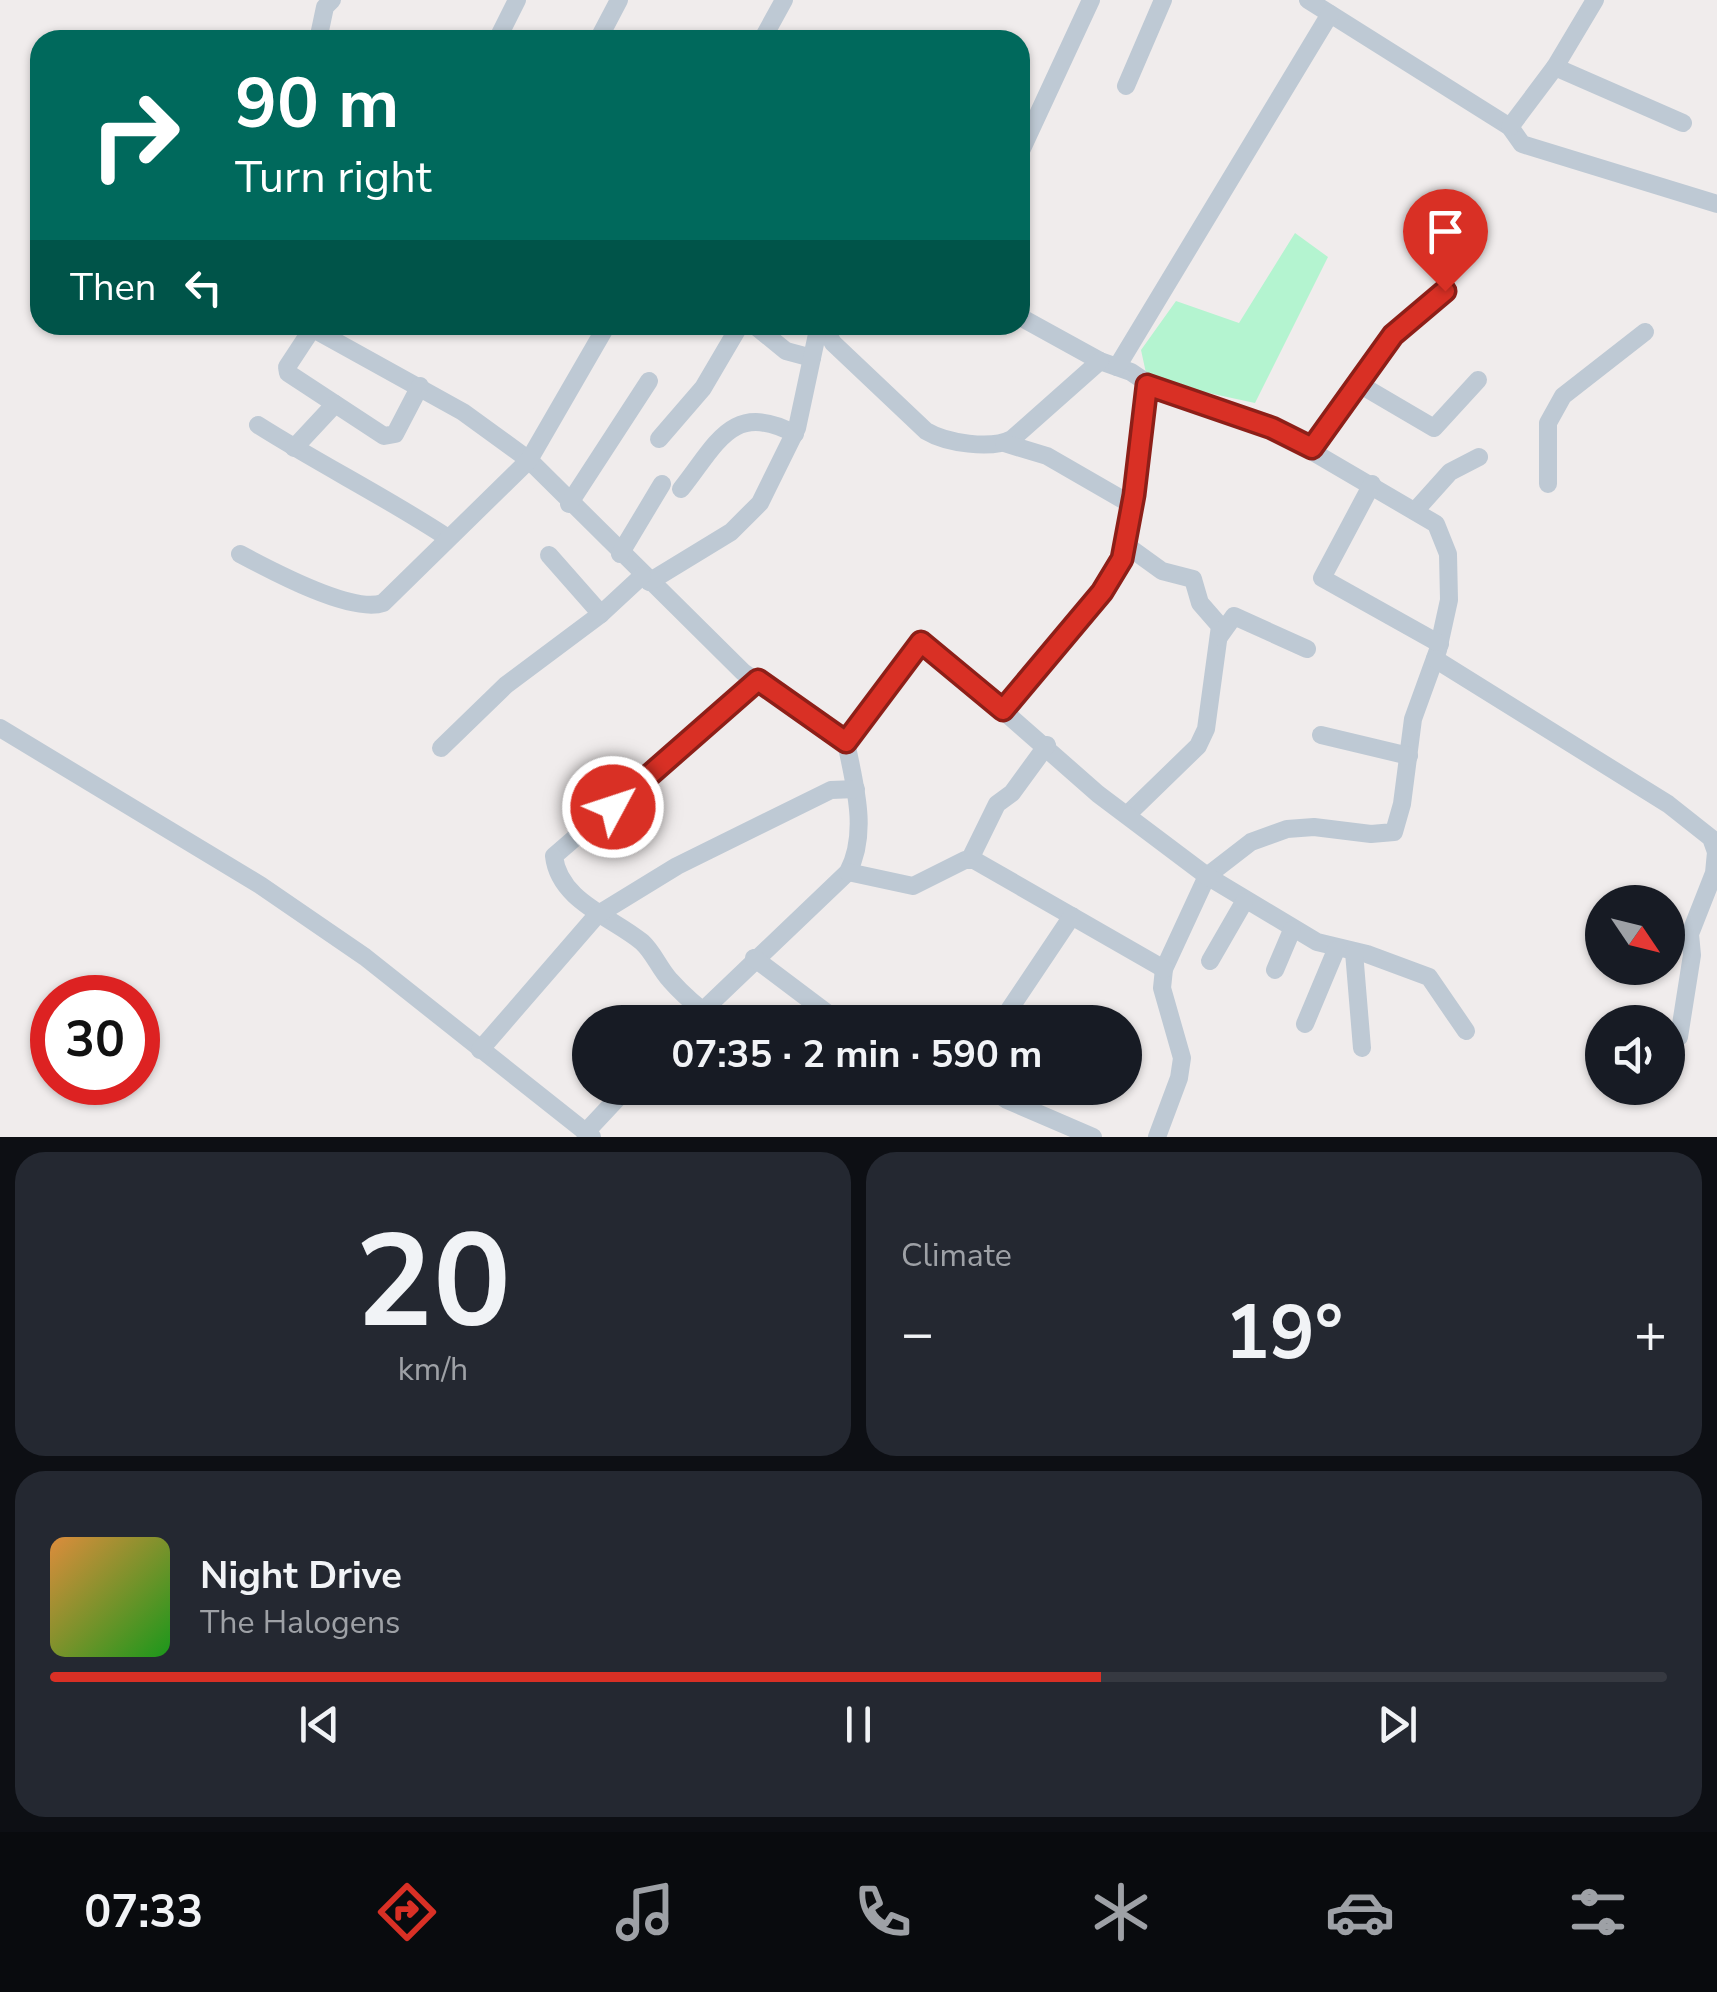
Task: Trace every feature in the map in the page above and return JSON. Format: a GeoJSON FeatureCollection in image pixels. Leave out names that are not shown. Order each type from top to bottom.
{"type":"FeatureCollection","features":[{"type":"Feature","properties":{"kind":"street"},"geometry":{"type":"LineString","coordinates":[[320,30],[324,7],[332,0]]}},
{"type":"Feature","properties":{"kind":"street"},"geometry":{"type":"LineString","coordinates":[[502,30],[518,0]]}},
{"type":"Feature","properties":{"kind":"street"},"geometry":{"type":"LineString","coordinates":[[603,30],[619,0]]}},
{"type":"Feature","properties":{"kind":"street"},"geometry":{"type":"LineString","coordinates":[[768,30],[784,0]]}},
{"type":"Feature","properties":{"kind":"street"},"geometry":{"type":"LineString","coordinates":[[1030,131],[1091,0]]}},
{"type":"Feature","properties":{"kind":"street"},"geometry":{"type":"LineString","coordinates":[[1126,86],[1163,0]]}},
{"type":"Feature","properties":{"kind":"street"},"geometry":{"type":"LineString","coordinates":[[1308,0],[1322,5],[1330,14],[1510,127],[1522,144],[1717,204]]}},
{"type":"Feature","properties":{"kind":"street"},"geometry":{"type":"LineString","coordinates":[[1510,127],[1555,67],[1595,0]]}},
{"type":"Feature","properties":{"kind":"street"},"geometry":{"type":"LineString","coordinates":[[1004,443],[1108,364],[1330,14]]}},
{"type":"Feature","properties":{"kind":"street"},"geometry":{"type":"LineString","coordinates":[[1555,67],[1683,123]]}},
{"type":"Feature","properties":{"kind":"street"},"geometry":{"type":"LineString","coordinates":[[1312,448],[1393,335],[1445,291]]}},
{"type":"Feature","properties":{"kind":"street"},"geometry":{"type":"LineString","coordinates":[[1030,322],[1147,385],[1272,428],[1312,448],[1436,524],[1448,554],[1449,600],[1438,652],[1413,719],[1394,832],[1287,829],[1251,842],[1208,876],[1164,970],[1162,988],[1182,1058],[1179,1078],[1156,1137]]}},
{"type":"Feature","properties":{"kind":"street"},"geometry":{"type":"LineString","coordinates":[[1548,484],[1548,422],[1563,396],[1644,332]]}},
{"type":"Feature","properties":{"kind":"street"},"geometry":{"type":"LineString","coordinates":[[305,335],[287,367],[288,373],[391,437],[420,386]]}},
{"type":"Feature","properties":{"kind":"street"},"geometry":{"type":"LineString","coordinates":[[324,335],[420,386],[529,460],[569,504],[744,672],[846,742],[856,790],[857,844],[848,872],[754,958],[715,1005]]}},
{"type":"Feature","properties":{"kind":"street"},"geometry":{"type":"LineString","coordinates":[[240,554],[304,586],[374,606],[390,596],[529,460],[600,335]]}},
{"type":"Feature","properties":{"kind":"street"},"geometry":{"type":"LineString","coordinates":[[659,438],[703,388],[734,335]]}},
{"type":"Feature","properties":{"kind":"street"},"geometry":{"type":"LineString","coordinates":[[766,335],[786,351],[812,358]]}},
{"type":"Feature","properties":{"kind":"street"},"geometry":{"type":"LineString","coordinates":[[440,748],[506,685],[646,579],[731,532],[747,517],[760,502],[794,434],[818,335]]}},
{"type":"Feature","properties":{"kind":"street"},"geometry":{"type":"LineString","coordinates":[[828,335],[931,434],[1004,443],[1047,456],[1132,505]]}},
{"type":"Feature","properties":{"kind":"street"},"geometry":{"type":"LineString","coordinates":[[1358,384],[1434,428],[1478,380]]}},
{"type":"Feature","properties":{"kind":"street"},"geometry":{"type":"LineString","coordinates":[[569,504],[649,381]]}},
{"type":"Feature","properties":{"kind":"street"},"geometry":{"type":"LineString","coordinates":[[1003,710],[1102,592],[1126,545],[1147,385]]}},
{"type":"Feature","properties":{"kind":"street"},"geometry":{"type":"LineString","coordinates":[[294,448],[335,404]]}},
{"type":"Feature","properties":{"kind":"street"},"geometry":{"type":"LineString","coordinates":[[681,489],[721,439],[739,424],[753,418],[765,420],[794,434]]}},
{"type":"Feature","properties":{"kind":"street"},"geometry":{"type":"LineString","coordinates":[[258,425],[368,486],[448,538]]}},
{"type":"Feature","properties":{"kind":"street"},"geometry":{"type":"LineString","coordinates":[[1415,510],[1450,472],[1479,457]]}},
{"type":"Feature","properties":{"kind":"street"},"geometry":{"type":"LineString","coordinates":[[620,554],[662,484]]}},
{"type":"Feature","properties":{"kind":"street"},"geometry":{"type":"LineString","coordinates":[[1372,484],[1322,578],[1668,804],[1711,838],[1716,852],[1714,874],[1690,934],[1692,955],[1684,1005]]}},
{"type":"Feature","properties":{"kind":"street"},"geometry":{"type":"LineString","coordinates":[[1126,545],[1162,571],[1193,580],[1200,603],[1220,626],[1206,728],[1198,746],[1129,813]]}},
{"type":"Feature","properties":{"kind":"street"},"geometry":{"type":"LineString","coordinates":[[549,555],[601,614]]}},
{"type":"Feature","properties":{"kind":"street"},"geometry":{"type":"LineString","coordinates":[[1219,637],[1234,616],[1308,649]]}},
{"type":"Feature","properties":{"kind":"street"},"geometry":{"type":"LineString","coordinates":[[846,742],[921,642],[1046,745],[1098,794],[1129,813],[1244,902],[1292,930],[1345,951],[1429,976],[1466,1031]]}},
{"type":"Feature","properties":{"kind":"street"},"geometry":{"type":"LineString","coordinates":[[692,1005],[643,943],[597,915],[555,870],[554,856],[758,680]]}},
{"type":"Feature","properties":{"kind":"street"},"geometry":{"type":"LineString","coordinates":[[0,728],[275,896],[365,957],[588,1135],[613,1105]]}},
{"type":"Feature","properties":{"kind":"street"},"geometry":{"type":"LineString","coordinates":[[1321,734],[1409,756]]}},
{"type":"Feature","properties":{"kind":"street"},"geometry":{"type":"LineString","coordinates":[[848,872],[913,886],[970,859],[998,804],[1012,793],[1046,745]]}},
{"type":"Feature","properties":{"kind":"street"},"geometry":{"type":"LineString","coordinates":[[480,1050],[597,915],[677,866],[831,790],[856,790]]}},
{"type":"Feature","properties":{"kind":"street"},"geometry":{"type":"LineString","coordinates":[[970,859],[1164,970]]}},
{"type":"Feature","properties":{"kind":"street"},"geometry":{"type":"LineString","coordinates":[[1210,961],[1244,902]]}},
{"type":"Feature","properties":{"kind":"street"},"geometry":{"type":"LineString","coordinates":[[1012,1005],[1072,916]]}},
{"type":"Feature","properties":{"kind":"street"},"geometry":{"type":"LineString","coordinates":[[1275,970],[1292,930]]}},
{"type":"Feature","properties":{"kind":"street"},"geometry":{"type":"LineString","coordinates":[[1304,1024],[1345,951]]}},
{"type":"Feature","properties":{"kind":"street"},"geometry":{"type":"LineString","coordinates":[[1345,951],[1362,1048]]}},
{"type":"Feature","properties":{"kind":"street"},"geometry":{"type":"LineString","coordinates":[[754,958],[817,1005]]}},
{"type":"Feature","properties":{"kind":"street"},"geometry":{"type":"LineString","coordinates":[[1019,1105],[1093,1137]]}},
{"type":"Feature","properties":{"kind":"green space"},"geometry":{"type":"Polygon","coordinates":[[[1295,233],[1328,257],[1255,403],[1190,389],[1146,373],[1141,350],[1176,301],[1239,323],[1295,233]]]}},
{"type":"Feature","properties":{"kind":"route"},"geometry":{"type":"LineString","coordinates":[[613,807],[758,680],[846,742],[869,716],[913,650],[925,642],[1003,710],[1071,624],[1102,592],[1122,559],[1147,385],[1272,428],[1312,448],[1393,335],[1445,291]]}}]}
